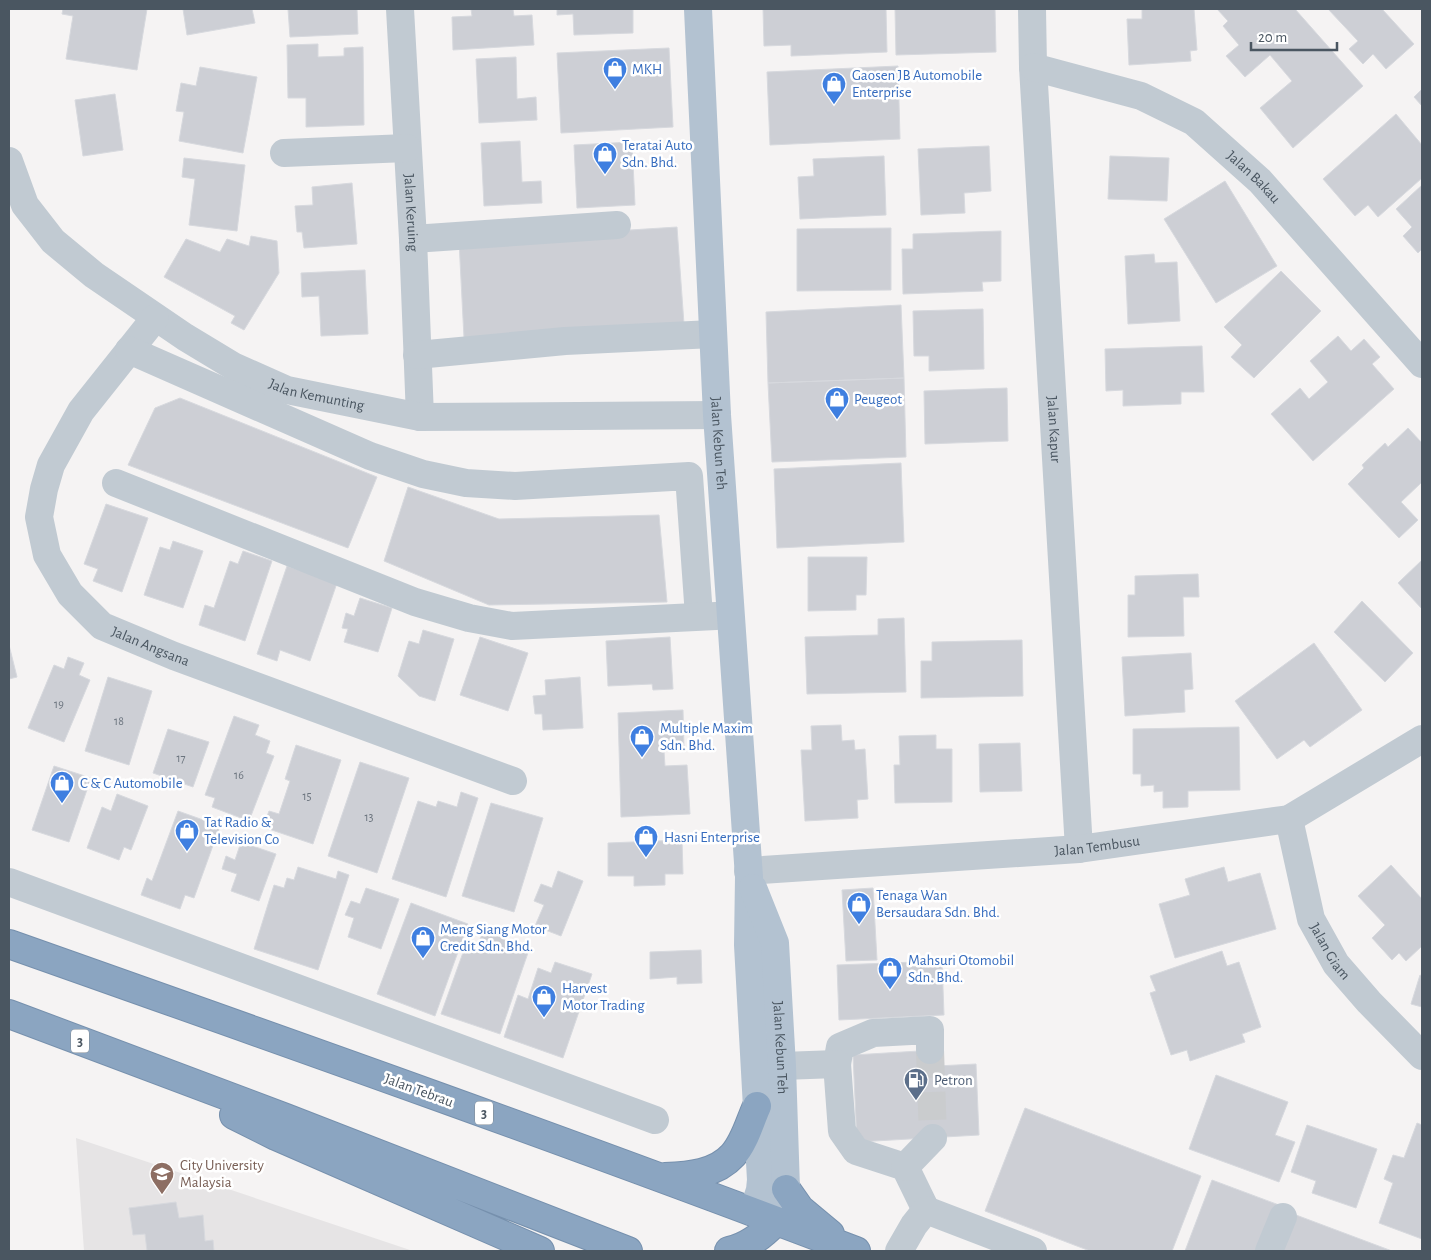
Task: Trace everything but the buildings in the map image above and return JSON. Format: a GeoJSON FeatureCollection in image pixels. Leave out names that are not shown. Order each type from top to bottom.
{"type":"FeatureCollection","features":[{"type":"Feature","properties":{"kind":"highway","name":"Jalan Tebrau"},"geometry":{"type":"LineString","coordinates":[[9,944],[307,1049],[661,1178],[763,1231],[852,1250]]}},
{"type":"Feature","properties":{"kind":"highway","name":"3"},"geometry":{"type":"LineString","coordinates":[[9,1014],[286,1118],[628,1251]]}},
{"type":"Feature","properties":{"kind":"highway"},"geometry":{"type":"LineString","coordinates":[[152,1069],[276,1136],[540,1251]]}},
{"type":"Feature","properties":{"kind":"highway"},"geometry":{"type":"LineString","coordinates":[[661,1178],[694,1175],[715,1168],[733,1155],[741,1143],[757,1106]]}},
{"type":"Feature","properties":{"kind":"highway"},"geometry":{"type":"LineString","coordinates":[[786,1189],[800,1209],[852,1250]]}},
{"type":"Feature","properties":{"kind":"highway"},"geometry":{"type":"LineString","coordinates":[[729,1251],[763,1231]]}},
{"type":"Feature","properties":{"kind":"main road","name":"Jalan Kebun Teh"},"geometry":{"type":"LineString","coordinates":[[698,9],[717,415],[749,874],[748,945],[763,1231]]}},
{"type":"Feature","properties":{"kind":"main road","name":"Jalan Kebun Teh"},"geometry":{"type":"LineString","coordinates":[[749,874],[775,943],[782,1066],[786,1189],[784,1200],[763,1231]]}},
{"type":"Feature","properties":{"kind":"street","name":"Jalan Keruing"},"geometry":{"type":"LineString","coordinates":[[400,9],[413,239],[420,417]]}},
{"type":"Feature","properties":{"kind":"street","name":"Jalan Kapur"},"geometry":{"type":"LineString","coordinates":[[1032,9],[1033,67],[1079,849]]}},
{"type":"Feature","properties":{"kind":"street","name":"Jalan Bakau"},"geometry":{"type":"LineString","coordinates":[[1033,67],[1141,96],[1194,122],[1260,181],[1422,364]]}},
{"type":"Feature","properties":{"kind":"street"},"geometry":{"type":"LineString","coordinates":[[284,153],[407,148]]}},
{"type":"Feature","properties":{"kind":"street","name":"Jalan Kemunting"},"geometry":{"type":"LineString","coordinates":[[9,161],[25,205],[53,240],[94,275],[155,318],[233,366],[286,390],[420,417],[717,415]]}},
{"type":"Feature","properties":{"kind":"street"},"geometry":{"type":"LineString","coordinates":[[413,239],[617,225]]}},
{"type":"Feature","properties":{"kind":"street","name":"Jalan Angsana"},"geometry":{"type":"LineString","coordinates":[[155,318],[81,411],[51,465],[39,517],[47,555],[70,594],[102,626],[129,638],[513,781]]}},
{"type":"Feature","properties":{"kind":"street"},"geometry":{"type":"LineString","coordinates":[[417,355],[565,341],[713,334]]}},
{"type":"Feature","properties":{"kind":"street"},"geometry":{"type":"LineString","coordinates":[[129,350],[370,456],[423,474],[466,483],[515,486],[689,476],[699,616]]}},
{"type":"Feature","properties":{"kind":"street"},"geometry":{"type":"LineString","coordinates":[[116,483],[415,602],[469,618],[512,626],[731,615]]}},
{"type":"Feature","properties":{"kind":"street","name":"Jalan Tembusu"},"geometry":{"type":"LineString","coordinates":[[749,874],[1079,849],[1289,819],[1422,739]]}},
{"type":"Feature","properties":{"kind":"street","name":"Jalan Giam"},"geometry":{"type":"LineString","coordinates":[[1289,819],[1311,919],[1336,964],[1368,1002],[1422,1056]]}},
{"type":"Feature","properties":{"kind":"street"},"geometry":{"type":"LineString","coordinates":[[9,882],[655,1120]]}},
{"type":"Feature","properties":{"kind":"street"},"geometry":{"type":"LineString","coordinates":[[930,1050],[930,1030],[873,1033],[840,1047],[837,1064],[842,1131],[856,1151],[905,1167],[926,1210],[1033,1251]]}},
{"type":"Feature","properties":{"kind":"street"},"geometry":{"type":"LineString","coordinates":[[782,1066],[837,1064]]}},
{"type":"Feature","properties":{"kind":"street"},"geometry":{"type":"LineString","coordinates":[[905,1167],[933,1138]]}},
{"type":"Feature","properties":{"kind":"street"},"geometry":{"type":"LineString","coordinates":[[899,1251],[914,1225],[926,1210]]}},
{"type":"Feature","properties":{"kind":"street"},"geometry":{"type":"LineString","coordinates":[[1269,1251],[1283,1217]]}},
{"type":"Feature","properties":{"kind":"shaded area","name":"City University Malaysia"},"geometry":{"type":"Polygon","coordinates":[[[76,1138],[413,1251],[84,1251],[76,1138]]]}},
{"type":"Feature","properties":{"kind":"tunnel"},"geometry":{"type":"LineString","coordinates":[[930,1050],[933,1138]]}},
{"type":"Feature","properties":{"kind":"place","name":"MKH"},"geometry":{"type":"Point","coordinates":[615,90]}},
{"type":"Feature","properties":{"kind":"place","name":"Gaosen JB Automobile Enterprise"},"geometry":{"type":"Point","coordinates":[834,105]}},
{"type":"Feature","properties":{"kind":"place","name":"Teratai Auto Sdn. Bhd."},"geometry":{"type":"Point","coordinates":[605,175]}},
{"type":"Feature","properties":{"kind":"place","name":"Peugeot"},"geometry":{"type":"Point","coordinates":[837,420]}},
{"type":"Feature","properties":{"kind":"place","name":"Multiple Maxim Sdn. Bhd."},"geometry":{"type":"Point","coordinates":[642,758]}},
{"type":"Feature","properties":{"kind":"place","name":"C & C Automobile"},"geometry":{"type":"Point","coordinates":[62,804]}},
{"type":"Feature","properties":{"kind":"place","name":"Tat Radio & Television Co"},"geometry":{"type":"Point","coordinates":[187,852]}},
{"type":"Feature","properties":{"kind":"place","name":"Hasni Enterprise"},"geometry":{"type":"Point","coordinates":[646,858]}},
{"type":"Feature","properties":{"kind":"place","name":"Tenaga Wan Bersaudara Sdn. Bhd."},"geometry":{"type":"Point","coordinates":[859,925]}},
{"type":"Feature","properties":{"kind":"place","name":"Meng Siang Motor Credit Sdn. Bhd."},"geometry":{"type":"Point","coordinates":[423,959]}},
{"type":"Feature","properties":{"kind":"place","name":"Mahsuri Otomobil Sdn. Bhd."},"geometry":{"type":"Point","coordinates":[890,990]}},
{"type":"Feature","properties":{"kind":"place","name":"Harvest Motor Trading"},"geometry":{"type":"Point","coordinates":[544,1018]}},
{"type":"Feature","properties":{"kind":"place","name":"Petron"},"geometry":{"type":"Point","coordinates":[916,1101]}},
{"type":"Feature","properties":{"kind":"place","name":"City University Malaysia"},"geometry":{"type":"Point","coordinates":[162,1195]}}]}
